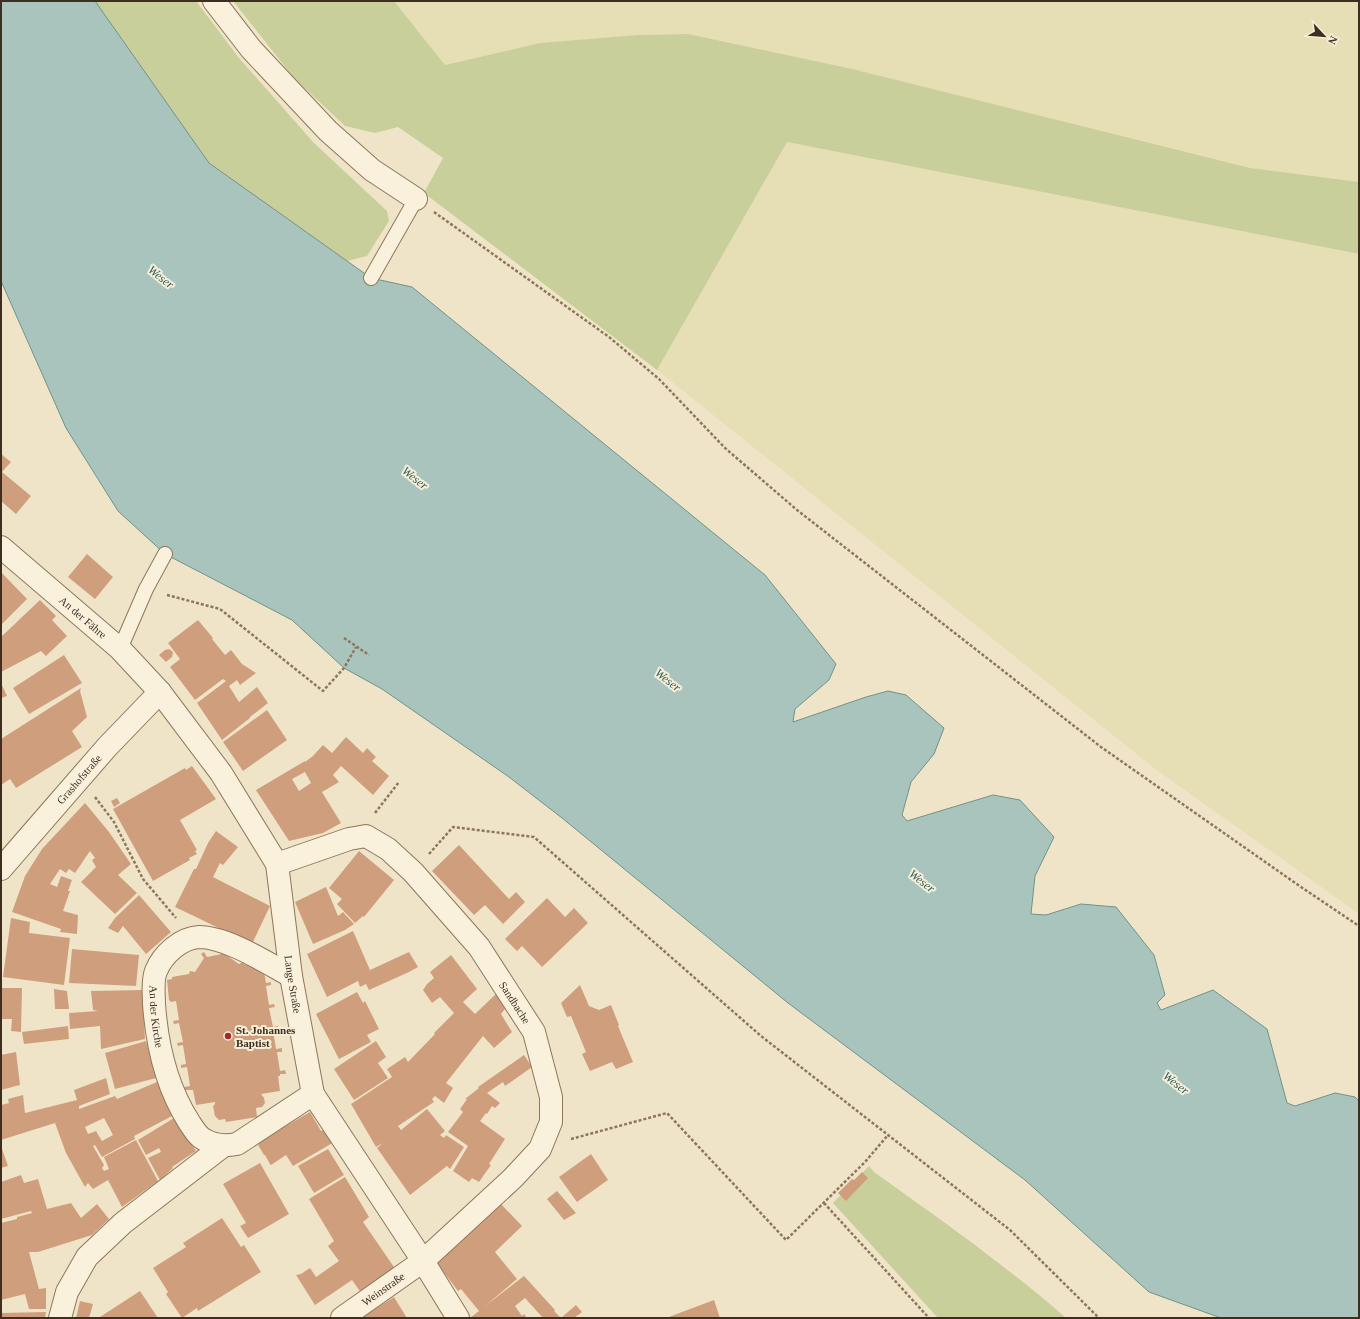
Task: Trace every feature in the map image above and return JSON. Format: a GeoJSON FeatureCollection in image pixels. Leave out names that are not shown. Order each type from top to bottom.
{"type":"FeatureCollection","features":[{"type":"Feature","properties":{"kind":"street"},"geometry":{"type":"LineString","coordinates":[[214,1],[251,48],[328,131],[372,170],[416,199]]}},
{"type":"Feature","properties":{"kind":"street","name":"An der Fähre"},"geometry":{"type":"LineString","coordinates":[[1,547],[120,649],[160,692]]}},
{"type":"Feature","properties":{"kind":"street","name":"Grashofstraße"},"geometry":{"type":"LineString","coordinates":[[1,869],[107,746],[160,692]]}},
{"type":"Feature","properties":{"kind":"street","name":"Lange Straße"},"geometry":{"type":"LineString","coordinates":[[160,692],[221,773],[277,864],[291,976],[313,1094],[423,1261],[458,1318]]}},
{"type":"Feature","properties":{"kind":"street","name":"Sandbache"},"geometry":{"type":"LineString","coordinates":[[277,864],[349,839],[366,836],[388,849],[413,872],[479,947],[534,1032],[551,1097],[551,1122],[540,1148],[513,1178],[423,1261]]}},
{"type":"Feature","properties":{"kind":"street","name":"An der Kirche"},"geometry":{"type":"LineString","coordinates":[[223,1146],[204,1140],[192,1127],[178,1105],[163,1063],[156,1028],[153,985],[156,971],[172,948],[185,940],[200,937],[219,940],[250,954],[291,976]]}},
{"type":"Feature","properties":{"kind":"street"},"geometry":{"type":"LineString","coordinates":[[60,1318],[67,1292],[87,1257],[123,1222],[223,1146],[237,1144],[313,1094]]}},
{"type":"Feature","properties":{"kind":"street","name":"Weinstraße"},"geometry":{"type":"LineString","coordinates":[[342,1318],[423,1261]]}},
{"type":"Feature","properties":{"kind":"lane"},"geometry":{"type":"LineString","coordinates":[[371,278],[416,199]]}},
{"type":"Feature","properties":{"kind":"lane"},"geometry":{"type":"LineString","coordinates":[[120,649],[146,589],[165,554]]}},
{"type":"Feature","properties":{"kind":"path"},"geometry":{"type":"LineString","coordinates":[[416,199],[609,338],[659,378],[725,448],[797,510],[1101,747],[1294,883],[1359,926]]}},
{"type":"Feature","properties":{"kind":"path"},"geometry":{"type":"LineString","coordinates":[[146,589],[220,609],[323,691],[344,668],[356,647]]}},
{"type":"Feature","properties":{"kind":"path"},"geometry":{"type":"LineString","coordinates":[[344,638],[369,655]]}},
{"type":"Feature","properties":{"kind":"path"},"geometry":{"type":"LineString","coordinates":[[81,777],[114,822],[143,879],[193,938]]}},
{"type":"Feature","properties":{"kind":"path"},"geometry":{"type":"LineString","coordinates":[[388,795],[399,782]]}},
{"type":"Feature","properties":{"kind":"path"},"geometry":{"type":"LineString","coordinates":[[413,872],[452,827],[534,837],[761,1036],[1010,1230],[1098,1318]]}},
{"type":"Feature","properties":{"kind":"path"},"geometry":{"type":"LineString","coordinates":[[540,1148],[667,1114],[786,1240],[865,1162],[888,1135]]}},
{"type":"Feature","properties":{"kind":"path"},"geometry":{"type":"LineString","coordinates":[[824,1203],[929,1318]]}},
{"type":"Feature","properties":{"kind":"shaded area"},"geometry":{"type":"Polygon","coordinates":[[[394,1],[1359,1],[1359,182],[1250,168],[688,34],[637,35],[540,43],[445,65],[394,1]]]}},
{"type":"Feature","properties":{"kind":"shaded area"},"geometry":{"type":"Polygon","coordinates":[[[787,142],[1359,254],[1359,914],[1154,768],[657,370],[787,142]]]}},
{"type":"Feature","properties":{"kind":"green space"},"geometry":{"type":"Polygon","coordinates":[[[95,1],[196,1],[239,58],[314,143],[387,211],[389,221],[367,256],[347,261],[209,163],[95,1]]]}},
{"type":"Feature","properties":{"kind":"green space"},"geometry":{"type":"Polygon","coordinates":[[[233,1],[394,1],[445,65],[540,43],[637,35],[688,34],[852,69],[1250,168],[1359,182],[1359,254],[787,142],[657,370],[424,193],[443,158],[398,127],[375,133],[345,126],[294,78],[233,1]]]}},
{"type":"Feature","properties":{"kind":"green space"},"geometry":{"type":"Polygon","coordinates":[[[869,1166],[874,1172],[996,1261],[1066,1318],[938,1318],[833,1203],[869,1166]]]}},
{"type":"Feature","properties":{"kind":"water","name":"Weser"},"geometry":{"type":"Polygon","coordinates":[[[1,1],[95,1],[209,163],[371,278],[412,287],[765,575],[836,664],[829,680],[795,709],[793,722],[888,691],[906,695],[944,728],[934,754],[911,782],[902,815],[907,821],[993,795],[1020,800],[1054,837],[1035,876],[1031,914],[1046,915],[1081,904],[1116,907],[1154,955],[1165,995],[1157,1003],[1161,1010],[1213,990],[1267,1029],[1287,1103],[1295,1106],[1335,1093],[1355,1097],[1359,1101],[1359,1318],[1221,1318],[1149,1292],[1025,1180],[788,1003],[562,818],[509,777],[382,689],[344,668],[292,620],[165,554],[118,511],[66,428],[1,281],[1,1]]]}},
{"type":"Feature","properties":{"kind":"building"},"geometry":{"type":"Polygon","coordinates":[[[1,454],[11,462],[2,472],[31,496],[16,514],[1,501],[1,454]]]}},
{"type":"Feature","properties":{"kind":"building"},"geometry":{"type":"Polygon","coordinates":[[[87,554],[113,577],[95,599],[68,577],[87,554]]]}},
{"type":"Feature","properties":{"kind":"building"},"geometry":{"type":"Polygon","coordinates":[[[1,572],[27,599],[1,625],[1,572]]]}},
{"type":"Feature","properties":{"kind":"building"},"geometry":{"type":"Polygon","coordinates":[[[40,600],[56,616],[52,620],[67,636],[46,656],[41,651],[1,672],[1,637],[40,600]]]}},
{"type":"Feature","properties":{"kind":"building"},"geometry":{"type":"Polygon","coordinates":[[[198,620],[225,655],[231,650],[242,664],[256,673],[240,685],[237,680],[229,686],[239,702],[257,687],[268,703],[222,740],[197,703],[226,681],[223,679],[195,700],[170,667],[180,659],[168,643],[198,620]]]}},
{"type":"Feature","properties":{"kind":"building"},"geometry":{"type":"Polygon","coordinates":[[[169,649],[173,652],[172,657],[166,662],[159,655],[165,650],[169,649]]]}},
{"type":"Feature","properties":{"kind":"building"},"geometry":{"type":"Polygon","coordinates":[[[64,655],[82,683],[29,714],[13,688],[64,655]]]}},
{"type":"Feature","properties":{"kind":"building"},"geometry":{"type":"Polygon","coordinates":[[[1,683],[7,696],[1,698],[1,683]]]}},
{"type":"Feature","properties":{"kind":"building"},"geometry":{"type":"Polygon","coordinates":[[[81,688],[80,691],[87,717],[72,731],[82,747],[16,788],[10,779],[1,785],[1,739],[81,688]]]}},
{"type":"Feature","properties":{"kind":"building"},"geometry":{"type":"Polygon","coordinates":[[[267,710],[287,740],[243,771],[223,742],[267,710]]]}},
{"type":"Feature","properties":{"kind":"building"},"geometry":{"type":"Polygon","coordinates":[[[346,737],[363,753],[367,748],[376,757],[372,761],[389,776],[373,795],[341,766],[333,775],[339,782],[322,792],[341,823],[323,833],[289,841],[256,790],[305,762],[323,745],[332,753],[346,737]],[[305,772],[292,779],[299,791],[311,783],[305,772]]]}},
{"type":"Feature","properties":{"kind":"building"},"geometry":{"type":"Polygon","coordinates":[[[192,766],[216,799],[180,820],[197,850],[195,851],[197,854],[189,858],[190,860],[153,881],[113,809],[185,768],[186,770],[192,766]]]}},
{"type":"Feature","properties":{"kind":"building"},"geometry":{"type":"Polygon","coordinates":[[[117,798],[120,803],[114,807],[111,801],[117,798]]]}},
{"type":"Feature","properties":{"kind":"building"},"geometry":{"type":"Polygon","coordinates":[[[85,803],[109,832],[131,864],[118,875],[137,893],[115,914],[81,882],[96,867],[92,860],[95,858],[90,851],[75,873],[69,869],[66,873],[60,869],[50,884],[57,887],[61,876],[72,880],[63,911],[78,915],[77,934],[60,932],[61,929],[12,912],[25,876],[42,849],[85,803]]]}},
{"type":"Feature","properties":{"kind":"building"},"geometry":{"type":"Polygon","coordinates":[[[216,831],[238,847],[223,865],[220,863],[213,877],[270,906],[252,944],[175,907],[194,869],[196,869],[208,843],[216,831]]]}},
{"type":"Feature","properties":{"kind":"building"},"geometry":{"type":"Polygon","coordinates":[[[459,845],[509,899],[516,892],[525,902],[503,924],[485,905],[474,915],[432,871],[459,845]]]}},
{"type":"Feature","properties":{"kind":"building"},"geometry":{"type":"Polygon","coordinates":[[[359,851],[394,880],[364,917],[363,916],[355,923],[337,904],[342,899],[329,888],[359,851]]]}},
{"type":"Feature","properties":{"kind":"building"},"geometry":{"type":"Polygon","coordinates":[[[326,887],[338,916],[343,912],[354,924],[345,930],[313,944],[295,902],[326,887]]]}},
{"type":"Feature","properties":{"kind":"building"},"geometry":{"type":"Polygon","coordinates":[[[139,895],[171,932],[146,954],[123,926],[118,933],[108,928],[115,918],[139,895]]]}},
{"type":"Feature","properties":{"kind":"building"},"geometry":{"type":"Polygon","coordinates":[[[547,898],[565,917],[574,908],[588,923],[542,967],[522,946],[517,951],[505,939],[547,898]]]}},
{"type":"Feature","properties":{"kind":"building"},"geometry":{"type":"Polygon","coordinates":[[[11,918],[30,922],[29,933],[70,938],[64,985],[3,977],[11,918]]]}},
{"type":"Feature","properties":{"kind":"building"},"geometry":{"type":"Polygon","coordinates":[[[353,931],[370,970],[409,952],[418,967],[369,990],[366,984],[360,987],[358,981],[327,997],[307,954],[353,931]]]}},
{"type":"Feature","properties":{"kind":"building"},"geometry":{"type":"Polygon","coordinates":[[[72,949],[139,955],[136,986],[69,983],[72,949]]]}},
{"type":"Feature","properties":{"kind":"building","name":"St. Johannes Baptist"},"geometry":{"type":"Polygon","coordinates":[[[224,949],[227,950],[226,955],[239,964],[243,962],[245,965],[262,962],[266,983],[271,982],[271,985],[266,986],[269,1005],[274,1004],[275,1007],[269,1008],[273,1027],[278,1026],[278,1029],[273,1030],[276,1049],[282,1048],[282,1052],[277,1052],[280,1071],[285,1070],[286,1074],[280,1074],[280,1076],[278,1076],[280,1091],[261,1094],[265,1103],[262,1107],[256,1108],[257,1117],[226,1122],[225,1119],[219,1120],[215,1116],[213,1106],[215,1102],[196,1105],[193,1090],[185,1090],[184,1087],[190,1086],[187,1067],[181,1068],[181,1065],[186,1064],[183,1045],[178,1046],[177,1043],[183,1042],[179,1023],[174,1024],[173,1021],[179,1020],[176,1001],[171,1002],[169,1000],[167,980],[172,979],[172,977],[189,974],[190,971],[195,972],[204,958],[201,954],[204,952],[207,957],[222,954],[224,949]]]}},
{"type":"Feature","properties":{"kind":"building"},"geometry":{"type":"Polygon","coordinates":[[[451,955],[477,989],[463,1002],[475,1014],[498,992],[508,1005],[501,1014],[512,1032],[494,1048],[483,1036],[446,1083],[453,1088],[444,1103],[435,1096],[432,1099],[434,1102],[398,1126],[401,1130],[427,1109],[445,1131],[440,1135],[444,1138],[446,1135],[464,1147],[450,1169],[447,1166],[410,1195],[377,1148],[383,1143],[376,1147],[351,1104],[392,1077],[387,1069],[405,1057],[408,1062],[454,1013],[440,997],[432,1003],[423,990],[434,978],[430,972],[451,955]]]}},
{"type":"Feature","properties":{"kind":"building"},"geometry":{"type":"Polygon","coordinates":[[[580,985],[589,1006],[599,1010],[611,1005],[633,1062],[616,1069],[612,1062],[590,1071],[582,1054],[586,1052],[571,1016],[567,1017],[561,1003],[580,985]]]}},
{"type":"Feature","properties":{"kind":"building"},"geometry":{"type":"Polygon","coordinates":[[[1,988],[22,988],[21,1032],[11,1031],[12,1019],[1,1019],[1,988]]]}},
{"type":"Feature","properties":{"kind":"building"},"geometry":{"type":"Polygon","coordinates":[[[54,989],[67,991],[69,1009],[55,1009],[54,989]]]}},
{"type":"Feature","properties":{"kind":"building"},"geometry":{"type":"Polygon","coordinates":[[[142,990],[145,1039],[101,1049],[100,1026],[70,1029],[69,1013],[98,1011],[93,1010],[91,991],[142,990]]]}},
{"type":"Feature","properties":{"kind":"building"},"geometry":{"type":"Polygon","coordinates":[[[357,992],[363,1003],[365,1001],[379,1029],[367,1035],[371,1042],[339,1059],[316,1014],[357,992]]]}},
{"type":"Feature","properties":{"kind":"building"},"geometry":{"type":"Polygon","coordinates":[[[68,1026],[69,1039],[24,1044],[22,1032],[68,1026]]]}},
{"type":"Feature","properties":{"kind":"building"},"geometry":{"type":"Polygon","coordinates":[[[146,1041],[156,1078],[115,1089],[105,1053],[146,1041]]]}},
{"type":"Feature","properties":{"kind":"building"},"geometry":{"type":"Polygon","coordinates":[[[376,1041],[386,1057],[378,1063],[388,1078],[354,1100],[334,1069],[376,1041]]]}},
{"type":"Feature","properties":{"kind":"building"},"geometry":{"type":"Polygon","coordinates":[[[16,1052],[20,1085],[1,1090],[1,1055],[16,1052]]]}},
{"type":"Feature","properties":{"kind":"building"},"geometry":{"type":"Polygon","coordinates":[[[524,1055],[532,1067],[505,1086],[503,1082],[487,1093],[500,1103],[495,1108],[492,1106],[480,1121],[505,1139],[489,1164],[491,1165],[479,1182],[472,1178],[469,1182],[453,1171],[468,1146],[448,1132],[463,1112],[460,1109],[467,1099],[465,1099],[479,1088],[478,1087],[524,1055]]]}},
{"type":"Feature","properties":{"kind":"building"},"geometry":{"type":"Polygon","coordinates":[[[106,1078],[110,1094],[79,1106],[79,1109],[115,1096],[117,1099],[157,1082],[174,1115],[134,1136],[135,1139],[102,1157],[95,1145],[93,1146],[104,1165],[102,1168],[104,1171],[109,1169],[104,1157],[136,1140],[158,1181],[122,1207],[108,1180],[93,1189],[88,1183],[85,1187],[66,1153],[55,1123],[1,1140],[1,1105],[9,1103],[8,1099],[23,1095],[25,1113],[77,1100],[74,1090],[106,1078]],[[104,1118],[85,1127],[88,1134],[96,1131],[102,1141],[113,1135],[104,1118]]]}},
{"type":"Feature","properties":{"kind":"building"},"geometry":{"type":"Polygon","coordinates":[[[310,1112],[321,1131],[327,1128],[336,1141],[293,1166],[286,1155],[271,1165],[258,1143],[310,1112]]]}},
{"type":"Feature","properties":{"kind":"building"},"geometry":{"type":"Polygon","coordinates":[[[174,1118],[196,1151],[172,1167],[173,1168],[160,1180],[148,1158],[161,1152],[159,1148],[146,1155],[138,1140],[174,1118]]]}},
{"type":"Feature","properties":{"kind":"building"},"geometry":{"type":"Polygon","coordinates":[[[1,1146],[8,1166],[1,1168],[1,1146]]]}},
{"type":"Feature","properties":{"kind":"building"},"geometry":{"type":"Polygon","coordinates":[[[328,1149],[344,1175],[314,1193],[298,1166],[328,1149]]]}},
{"type":"Feature","properties":{"kind":"building"},"geometry":{"type":"Polygon","coordinates":[[[591,1154],[608,1180],[577,1202],[559,1177],[591,1154]]]}},
{"type":"Feature","properties":{"kind":"building"},"geometry":{"type":"Polygon","coordinates":[[[260,1163],[289,1214],[248,1238],[240,1226],[246,1223],[223,1184],[260,1163]]]}},
{"type":"Feature","properties":{"kind":"building"},"geometry":{"type":"Polygon","coordinates":[[[862,1172],[868,1178],[846,1201],[838,1193],[852,1179],[854,1180],[862,1172]]]}},
{"type":"Feature","properties":{"kind":"building"},"geometry":{"type":"Polygon","coordinates":[[[21,1175],[24,1183],[38,1179],[47,1209],[71,1203],[81,1218],[97,1204],[109,1219],[92,1235],[38,1252],[29,1252],[39,1289],[46,1288],[46,1309],[29,1309],[25,1294],[1,1300],[1,1223],[32,1213],[31,1211],[1,1219],[1,1182],[21,1175]]]}},
{"type":"Feature","properties":{"kind":"building"},"geometry":{"type":"Polygon","coordinates":[[[345,1177],[369,1217],[363,1222],[396,1270],[362,1294],[352,1280],[315,1305],[296,1275],[301,1274],[310,1268],[316,1277],[339,1261],[328,1246],[334,1241],[309,1199],[345,1177]]]}},
{"type":"Feature","properties":{"kind":"building"},"geometry":{"type":"Polygon","coordinates":[[[557,1191],[576,1213],[564,1220],[547,1199],[557,1191]]]}},
{"type":"Feature","properties":{"kind":"building"},"geometry":{"type":"Polygon","coordinates":[[[500,1203],[522,1226],[495,1252],[517,1279],[485,1306],[524,1276],[561,1318],[543,1318],[525,1298],[515,1306],[522,1316],[524,1314],[527,1318],[470,1318],[479,1311],[461,1289],[458,1291],[436,1262],[471,1232],[500,1203]]]}},
{"type":"Feature","properties":{"kind":"building"},"geometry":{"type":"Polygon","coordinates":[[[222,1218],[241,1247],[244,1245],[261,1272],[198,1311],[197,1308],[182,1318],[166,1294],[168,1292],[153,1268],[186,1247],[183,1243],[222,1218]]]}},
{"type":"Feature","properties":{"kind":"building"},"geometry":{"type":"Polygon","coordinates":[[[140,1291],[158,1318],[100,1317],[140,1291]]]}},
{"type":"Feature","properties":{"kind":"building"},"geometry":{"type":"Polygon","coordinates":[[[394,1297],[407,1318],[361,1318],[394,1297]]]}},
{"type":"Feature","properties":{"kind":"building"},"geometry":{"type":"Polygon","coordinates":[[[714,1300],[720,1318],[666,1318],[714,1300]]]}},
{"type":"Feature","properties":{"kind":"building"},"geometry":{"type":"Polygon","coordinates":[[[80,1301],[93,1304],[89,1318],[76,1318],[80,1301]]]}},
{"type":"Feature","properties":{"kind":"building"},"geometry":{"type":"Polygon","coordinates":[[[576,1305],[582,1312],[574,1318],[561,1318],[576,1305]]]}},
{"type":"Feature","properties":{"kind":"building"},"geometry":{"type":"Polygon","coordinates":[[[46,1312],[45,1318],[1,1318],[1,1313],[46,1312]]]}},
{"type":"Feature","properties":{"kind":"place","name":"St. Johannes Baptist"},"geometry":{"type":"Point","coordinates":[228,1036]}}]}
